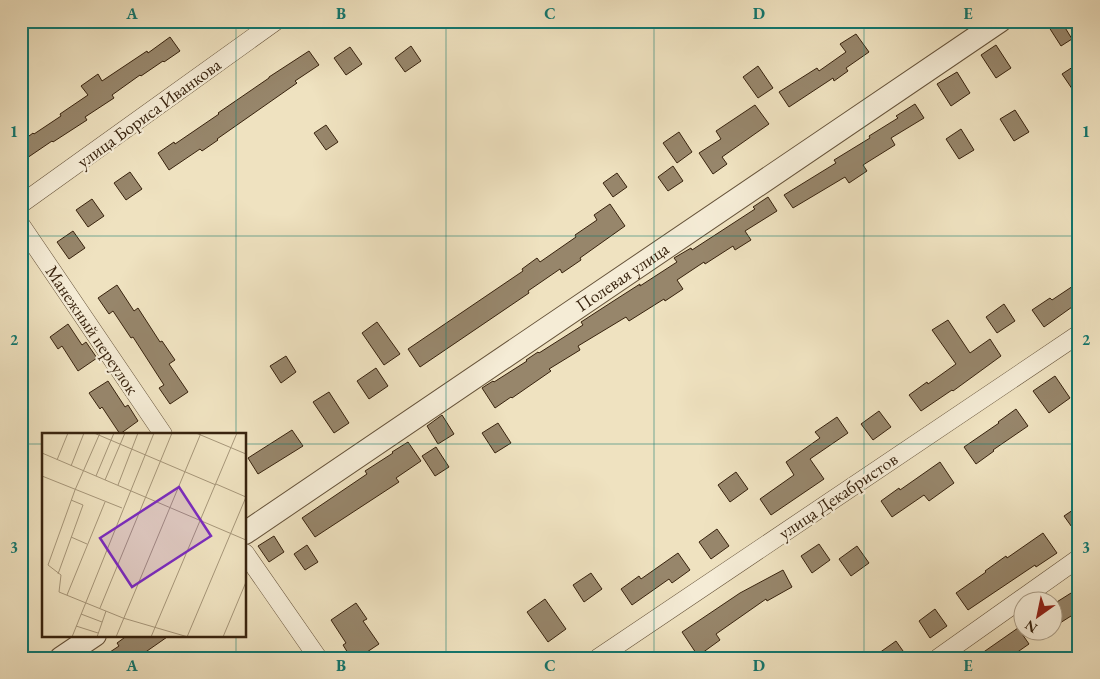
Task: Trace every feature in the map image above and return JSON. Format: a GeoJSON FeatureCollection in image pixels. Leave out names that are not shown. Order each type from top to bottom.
{"type":"FeatureCollection","features":[{"type":"Feature","properties":{"kind":"street","name":"улица Бориса Иванкова"},"geometry":{"type":"LineString","coordinates":[[21,204],[276,21]]}},
{"type":"Feature","properties":{"kind":"street","name":"Полевая улица"},"geometry":{"type":"LineString","coordinates":[[246,532],[1000,21]]}},
{"type":"Feature","properties":{"kind":"street","name":"Манежный переулок"},"geometry":{"type":"LineString","coordinates":[[21,225],[163,433]]}},
{"type":"Feature","properties":{"kind":"street","name":"улица Декабристов"},"geometry":{"type":"LineString","coordinates":[[598,658],[1079,334]]}},
{"type":"Feature","properties":{"kind":"street"},"geometry":{"type":"LineString","coordinates":[[246,554],[318,658]]}},
{"type":"Feature","properties":{"kind":"street"},"geometry":{"type":"LineString","coordinates":[[938,658],[1079,558]]}},
{"type":"Feature","properties":{"kind":"street"},"geometry":{"type":"LineString","coordinates":[[61,658],[93,636]]}},
{"type":"Feature","properties":{"kind":"building"},"geometry":{"type":"Polygon","coordinates":[[[1045,21],[1061,21],[1072,39],[1061,46],[1045,21]]]}},
{"type":"Feature","properties":{"kind":"building"},"geometry":{"type":"Polygon","coordinates":[[[856,34],[869,52],[846,68],[848,71],[834,81],[833,78],[789,107],[779,92],[817,68],[819,71],[846,52],[840,44],[856,34]]]}},
{"type":"Feature","properties":{"kind":"building"},"geometry":{"type":"Polygon","coordinates":[[[170,37],[180,51],[140,75],[112,95],[114,98],[85,117],[87,120],[27,158],[21,150],[21,142],[61,116],[60,114],[88,95],[81,86],[98,74],[102,81],[170,37]]]}},
{"type":"Feature","properties":{"kind":"building"},"geometry":{"type":"Polygon","coordinates":[[[996,45],[1011,68],[996,78],[981,55],[996,45]]]}},
{"type":"Feature","properties":{"kind":"building"},"geometry":{"type":"Polygon","coordinates":[[[411,46],[421,61],[405,72],[395,58],[411,46]]]}},
{"type":"Feature","properties":{"kind":"building"},"geometry":{"type":"Polygon","coordinates":[[[350,47],[362,64],[346,75],[334,58],[350,47]]]}},
{"type":"Feature","properties":{"kind":"building"},"geometry":{"type":"Polygon","coordinates":[[[309,51],[319,65],[218,140],[202,151],[200,149],[169,170],[158,153],[174,142],[175,144],[309,51]]]}},
{"type":"Feature","properties":{"kind":"building"},"geometry":{"type":"Polygon","coordinates":[[[1079,63],[1079,99],[1062,74],[1079,63]]]}},
{"type":"Feature","properties":{"kind":"building"},"geometry":{"type":"Polygon","coordinates":[[[758,66],[773,88],[758,98],[743,77],[758,66]]]}},
{"type":"Feature","properties":{"kind":"building"},"geometry":{"type":"Polygon","coordinates":[[[957,72],[970,93],[951,106],[937,84],[957,72]]]}},
{"type":"Feature","properties":{"kind":"building"},"geometry":{"type":"Polygon","coordinates":[[[915,104],[924,118],[891,138],[895,145],[863,165],[867,171],[849,183],[845,177],[793,208],[784,195],[836,163],[834,160],[870,138],[869,136],[898,118],[896,116],[915,104]]]}},
{"type":"Feature","properties":{"kind":"building"},"geometry":{"type":"Polygon","coordinates":[[[755,105],[769,124],[722,157],[727,164],[713,174],[699,153],[721,139],[716,131],[755,105]]]}},
{"type":"Feature","properties":{"kind":"building"},"geometry":{"type":"Polygon","coordinates":[[[1015,110],[1029,132],[1014,141],[1000,119],[1015,110]]]}},
{"type":"Feature","properties":{"kind":"building"},"geometry":{"type":"Polygon","coordinates":[[[326,125],[338,142],[326,150],[314,133],[326,125]]]}},
{"type":"Feature","properties":{"kind":"building"},"geometry":{"type":"Polygon","coordinates":[[[961,129],[974,150],[959,159],[946,139],[961,129]]]}},
{"type":"Feature","properties":{"kind":"building"},"geometry":{"type":"Polygon","coordinates":[[[679,132],[692,152],[677,163],[663,143],[679,132]]]}},
{"type":"Feature","properties":{"kind":"building"},"geometry":{"type":"Polygon","coordinates":[[[673,166],[683,181],[668,191],[658,177],[673,166]]]}},
{"type":"Feature","properties":{"kind":"building"},"geometry":{"type":"Polygon","coordinates":[[[130,172],[142,189],[126,200],[114,183],[130,172]]]}},
{"type":"Feature","properties":{"kind":"building"},"geometry":{"type":"Polygon","coordinates":[[[617,173],[627,187],[613,197],[603,183],[617,173]]]}},
{"type":"Feature","properties":{"kind":"building"},"geometry":{"type":"Polygon","coordinates":[[[768,197],[777,211],[745,231],[751,240],[735,250],[733,246],[705,264],[704,262],[677,280],[683,289],[629,321],[626,317],[578,346],[580,350],[549,369],[551,371],[495,408],[482,388],[583,325],[581,322],[677,262],[674,258],[691,248],[692,250],[755,209],[753,207],[768,197]]]}},
{"type":"Feature","properties":{"kind":"building"},"geometry":{"type":"Polygon","coordinates":[[[92,199],[104,216],[88,227],[76,210],[92,199]]]}},
{"type":"Feature","properties":{"kind":"building"},"geometry":{"type":"Polygon","coordinates":[[[610,204],[625,226],[580,258],[581,260],[562,273],[560,269],[528,291],[529,293],[420,367],[408,349],[523,271],[522,269],[537,258],[540,262],[576,237],[575,235],[597,220],[594,215],[610,204]]]}},
{"type":"Feature","properties":{"kind":"building"},"geometry":{"type":"Polygon","coordinates":[[[73,231],[85,248],[69,259],[57,242],[73,231]]]}},
{"type":"Feature","properties":{"kind":"building"},"geometry":{"type":"Polygon","coordinates":[[[1079,282],[1079,302],[1044,327],[1032,310],[1050,298],[1052,300],[1079,282]]]}},
{"type":"Feature","properties":{"kind":"building"},"geometry":{"type":"Polygon","coordinates":[[[117,285],[134,311],[138,308],[160,342],[162,341],[175,360],[169,364],[188,392],[170,404],[159,388],[164,385],[133,337],[131,338],[113,311],[109,314],[98,298],[117,285]]]}},
{"type":"Feature","properties":{"kind":"building"},"geometry":{"type":"Polygon","coordinates":[[[1004,304],[1015,321],[997,333],[986,317],[1004,304]]]}},
{"type":"Feature","properties":{"kind":"building"},"geometry":{"type":"Polygon","coordinates":[[[948,320],[970,353],[990,339],[1001,356],[953,391],[921,411],[909,395],[956,364],[932,330],[948,320]]]}},
{"type":"Feature","properties":{"kind":"building"},"geometry":{"type":"Polygon","coordinates":[[[377,322],[400,354],[384,365],[362,333],[377,322]]]}},
{"type":"Feature","properties":{"kind":"building"},"geometry":{"type":"Polygon","coordinates":[[[68,324],[82,345],[86,342],[97,358],[78,371],[62,346],[58,349],[50,337],[68,324]]]}},
{"type":"Feature","properties":{"kind":"building"},"geometry":{"type":"Polygon","coordinates":[[[286,356],[296,372],[281,383],[270,366],[286,356]]]}},
{"type":"Feature","properties":{"kind":"building"},"geometry":{"type":"Polygon","coordinates":[[[376,368],[388,386],[369,399],[357,381],[376,368]]]}},
{"type":"Feature","properties":{"kind":"building"},"geometry":{"type":"Polygon","coordinates":[[[1055,376],[1070,398],[1049,413],[1033,391],[1055,376]]]}},
{"type":"Feature","properties":{"kind":"building"},"geometry":{"type":"Polygon","coordinates":[[[108,381],[125,407],[128,405],[138,421],[119,433],[102,407],[100,409],[89,393],[108,381]]]}},
{"type":"Feature","properties":{"kind":"building"},"geometry":{"type":"Polygon","coordinates":[[[329,392],[349,423],[334,433],[313,402],[329,392]]]}},
{"type":"Feature","properties":{"kind":"building"},"geometry":{"type":"Polygon","coordinates":[[[1016,409],[1028,426],[976,464],[964,447],[1016,409]]]}},
{"type":"Feature","properties":{"kind":"building"},"geometry":{"type":"Polygon","coordinates":[[[879,411],[891,427],[873,440],[861,424],[879,411]]]}},
{"type":"Feature","properties":{"kind":"building"},"geometry":{"type":"Polygon","coordinates":[[[442,415],[454,434],[438,444],[427,426],[442,415]]]}},
{"type":"Feature","properties":{"kind":"building"},"geometry":{"type":"Polygon","coordinates":[[[837,417],[848,433],[810,459],[824,479],[771,515],[760,499],[794,475],[786,462],[820,438],[815,432],[837,417]]]}},
{"type":"Feature","properties":{"kind":"building"},"geometry":{"type":"Polygon","coordinates":[[[498,423],[511,443],[495,453],[482,433],[498,423]]]}},
{"type":"Feature","properties":{"kind":"building"},"geometry":{"type":"Polygon","coordinates":[[[292,430],[303,446],[258,474],[248,458],[292,430]]]}},
{"type":"Feature","properties":{"kind":"building"},"geometry":{"type":"Polygon","coordinates":[[[408,442],[421,461],[396,478],[399,482],[315,537],[302,518],[367,474],[365,471],[408,442]]]}},
{"type":"Feature","properties":{"kind":"building"},"geometry":{"type":"Polygon","coordinates":[[[436,447],[449,467],[435,476],[422,456],[436,447]]]}},
{"type":"Feature","properties":{"kind":"building"},"geometry":{"type":"Polygon","coordinates":[[[940,462],[954,483],[929,501],[924,495],[892,517],[881,501],[940,462]]]}},
{"type":"Feature","properties":{"kind":"building"},"geometry":{"type":"Polygon","coordinates":[[[736,472],[748,489],[730,502],[718,485],[736,472]]]}},
{"type":"Feature","properties":{"kind":"building"},"geometry":{"type":"Polygon","coordinates":[[[1079,506],[1079,537],[1064,516],[1079,506]]]}},
{"type":"Feature","properties":{"kind":"building"},"geometry":{"type":"Polygon","coordinates":[[[717,529],[729,546],[711,559],[699,542],[717,529]]]}},
{"type":"Feature","properties":{"kind":"building"},"geometry":{"type":"Polygon","coordinates":[[[1043,533],[1057,553],[1036,567],[1035,565],[968,610],[956,593],[1006,556],[1007,558],[1043,533]]]}},
{"type":"Feature","properties":{"kind":"building"},"geometry":{"type":"Polygon","coordinates":[[[274,536],[284,552],[269,562],[258,546],[274,536]]]}},
{"type":"Feature","properties":{"kind":"building"},"geometry":{"type":"Polygon","coordinates":[[[819,544],[830,560],[812,573],[801,556],[819,544]]]}},
{"type":"Feature","properties":{"kind":"building"},"geometry":{"type":"Polygon","coordinates":[[[307,545],[318,562],[305,570],[294,554],[307,545]]]}},
{"type":"Feature","properties":{"kind":"building"},"geometry":{"type":"Polygon","coordinates":[[[857,546],[869,563],[851,576],[839,559],[857,546]]]}},
{"type":"Feature","properties":{"kind":"building"},"geometry":{"type":"Polygon","coordinates":[[[678,553],[690,570],[672,583],[669,579],[632,605],[621,589],[639,576],[641,579],[678,553]]]}},
{"type":"Feature","properties":{"kind":"building"},"geometry":{"type":"Polygon","coordinates":[[[783,570],[792,587],[767,601],[766,599],[716,634],[720,640],[698,656],[682,632],[740,593],[783,570]]]}},
{"type":"Feature","properties":{"kind":"building"},"geometry":{"type":"Polygon","coordinates":[[[591,573],[602,589],[584,602],[573,585],[591,573]]]}},
{"type":"Feature","properties":{"kind":"building"},"geometry":{"type":"Polygon","coordinates":[[[1079,588],[1079,611],[1062,622],[1062,599],[1079,588]]]}},
{"type":"Feature","properties":{"kind":"building"},"geometry":{"type":"Polygon","coordinates":[[[545,599],[566,629],[548,642],[527,612],[545,599]]]}},
{"type":"Feature","properties":{"kind":"building"},"geometry":{"type":"Polygon","coordinates":[[[356,603],[367,619],[363,621],[379,644],[358,658],[351,658],[343,645],[346,643],[331,620],[356,603]]]}},
{"type":"Feature","properties":{"kind":"building"},"geometry":{"type":"Polygon","coordinates":[[[935,609],[947,626],[930,638],[919,621],[935,609]]]}},
{"type":"Feature","properties":{"kind":"building"},"geometry":{"type":"Polygon","coordinates":[[[1012,632],[1012,642],[1028,642],[1029,644],[1009,658],[975,658],[1012,632]]]}},
{"type":"Feature","properties":{"kind":"building"},"geometry":{"type":"Polygon","coordinates":[[[127,636],[169,636],[137,658],[101,658],[119,646],[117,643],[127,636]]]}},
{"type":"Feature","properties":{"kind":"building"},"geometry":{"type":"Polygon","coordinates":[[[896,641],[908,658],[872,658],[896,641]]]}}]}
